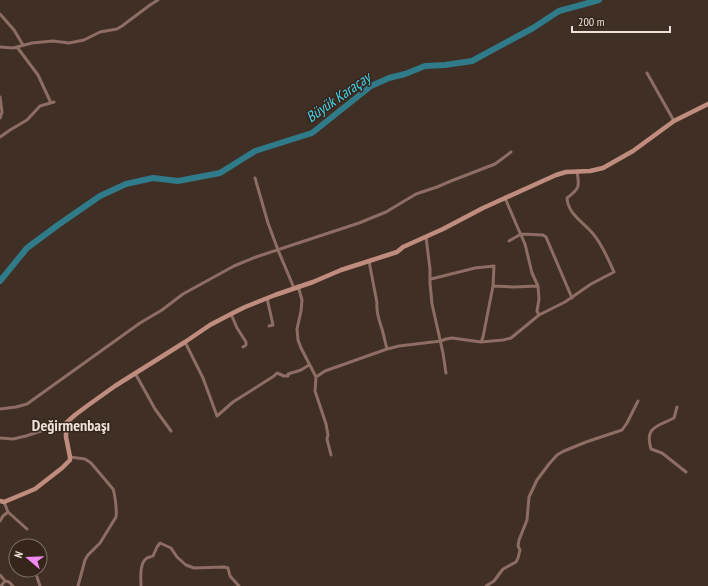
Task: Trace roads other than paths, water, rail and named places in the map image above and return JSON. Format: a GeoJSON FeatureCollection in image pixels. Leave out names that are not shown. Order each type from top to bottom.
{"type":"FeatureCollection","features":[{"type":"Feature","properties":{"kind":"street"},"geometry":{"type":"LineString","coordinates":[[0,47],[13,48],[32,43],[69,43],[84,40],[100,32],[117,29],[158,0]]}},
{"type":"Feature","properties":{"kind":"street"},"geometry":{"type":"LineString","coordinates":[[0,14],[14,30],[23,45]]}},
{"type":"Feature","properties":{"kind":"street"},"geometry":{"type":"LineString","coordinates":[[0,137],[27,120],[40,106],[52,102],[38,75],[17,47]]}},
{"type":"Feature","properties":{"kind":"street"},"geometry":{"type":"LineString","coordinates":[[647,73],[674,121]]}},
{"type":"Feature","properties":{"kind":"street"},"geometry":{"type":"LineString","coordinates":[[0,97],[2,112],[0,118]]}},
{"type":"Feature","properties":{"kind":"street"},"geometry":{"type":"LineString","coordinates":[[0,438],[13,439],[50,428],[58,424],[66,424],[87,406],[135,373],[210,325],[245,307],[368,260],[397,252],[403,247],[483,208],[556,175],[566,172],[590,171],[603,168],[633,151],[674,121],[708,104]]}},
{"type":"Feature","properties":{"kind":"street"},"geometry":{"type":"LineString","coordinates":[[0,409],[27,404],[183,294],[234,266],[386,212],[416,194],[495,164],[511,152]]}},
{"type":"Feature","properties":{"kind":"street"},"geometry":{"type":"LineString","coordinates":[[316,377],[325,371],[399,346],[419,345],[452,338],[481,342],[511,338],[539,315],[572,298],[591,284],[614,272],[604,249],[594,234],[571,212],[567,204],[567,198],[576,192],[578,186],[579,181],[577,172]]}},
{"type":"Feature","properties":{"kind":"street"},"geometry":{"type":"LineString","coordinates":[[255,178],[268,223],[278,250],[302,300],[301,311],[296,329],[297,335],[301,348],[316,377],[315,391],[326,424],[328,435],[327,439],[331,455]]}},
{"type":"Feature","properties":{"kind":"street"},"geometry":{"type":"LineString","coordinates":[[505,198],[526,244],[532,273],[538,286],[539,299],[537,311],[539,315]]}},
{"type":"Feature","properties":{"kind":"street"},"geometry":{"type":"LineString","coordinates":[[509,241],[521,234],[543,235],[546,237],[572,298]]}},
{"type":"Feature","properties":{"kind":"street"},"geometry":{"type":"LineString","coordinates":[[426,237],[431,279],[432,304],[441,341],[446,372]]}},
{"type":"Feature","properties":{"kind":"street"},"geometry":{"type":"LineString","coordinates":[[368,260],[377,303],[377,314],[387,349]]}},
{"type":"Feature","properties":{"kind":"street"},"geometry":{"type":"LineString","coordinates":[[431,279],[475,268],[494,266],[493,286],[481,342]]}},
{"type":"Feature","properties":{"kind":"street"},"geometry":{"type":"LineString","coordinates":[[493,286],[514,288],[538,286]]}},
{"type":"Feature","properties":{"kind":"street"},"geometry":{"type":"LineString","coordinates":[[267,298],[272,325],[269,326]]}},
{"type":"Feature","properties":{"kind":"street"},"geometry":{"type":"LineString","coordinates":[[231,314],[237,328],[246,342],[244,348]]}},
{"type":"Feature","properties":{"kind":"street"},"geometry":{"type":"LineString","coordinates":[[185,342],[203,378],[217,416],[233,402],[277,374],[288,376],[288,374],[301,370],[309,364]]}},
{"type":"Feature","properties":{"kind":"street"},"geometry":{"type":"LineString","coordinates":[[135,373],[155,409],[171,431]]}},
{"type":"Feature","properties":{"kind":"street"},"geometry":{"type":"LineString","coordinates":[[486,586],[494,581],[503,569],[516,562],[520,550],[518,540],[527,520],[529,497],[549,464],[564,451],[622,430],[638,402]]}},
{"type":"Feature","properties":{"kind":"street"},"geometry":{"type":"LineString","coordinates":[[677,407],[674,418],[651,430],[648,442],[651,449],[662,453],[686,472]]}},
{"type":"Feature","properties":{"kind":"street"},"geometry":{"type":"LineString","coordinates":[[27,529],[8,512],[2,502],[35,489],[70,460],[66,437],[66,424]]}},
{"type":"Feature","properties":{"kind":"street"},"geometry":{"type":"LineString","coordinates":[[70,457],[85,459],[91,463],[115,491],[117,513],[100,543],[85,560],[78,586]]}},
{"type":"Feature","properties":{"kind":"street"},"geometry":{"type":"LineString","coordinates":[[0,521],[8,512]]}},
{"type":"Feature","properties":{"kind":"street"},"geometry":{"type":"LineString","coordinates":[[141,586],[143,564],[146,559],[153,556],[160,543],[171,548],[177,557],[186,565],[194,568],[228,568],[230,576],[239,586]]}},
{"type":"Feature","properties":{"kind":"street"},"geometry":{"type":"LineString","coordinates":[[0,575],[5,582],[9,582],[13,586]]}},
{"type":"Feature","properties":{"kind":"street"},"geometry":{"type":"LineString","coordinates":[[1,586],[5,582]]}},
{"type":"Feature","properties":{"kind":"waterway","name":"Büyük Karaçay"},"geometry":{"type":"LineString","coordinates":[[0,281],[27,248],[100,196],[126,184],[153,178],[178,181],[220,173],[255,151],[312,133],[371,86],[389,78],[405,74],[425,66],[472,61],[533,28],[559,11],[599,0]]}},
{"type":"Feature","properties":{"kind":"district","name":"Değirmenbaşı"},"geometry":{"type":"Point","coordinates":[71,425]}}]}
